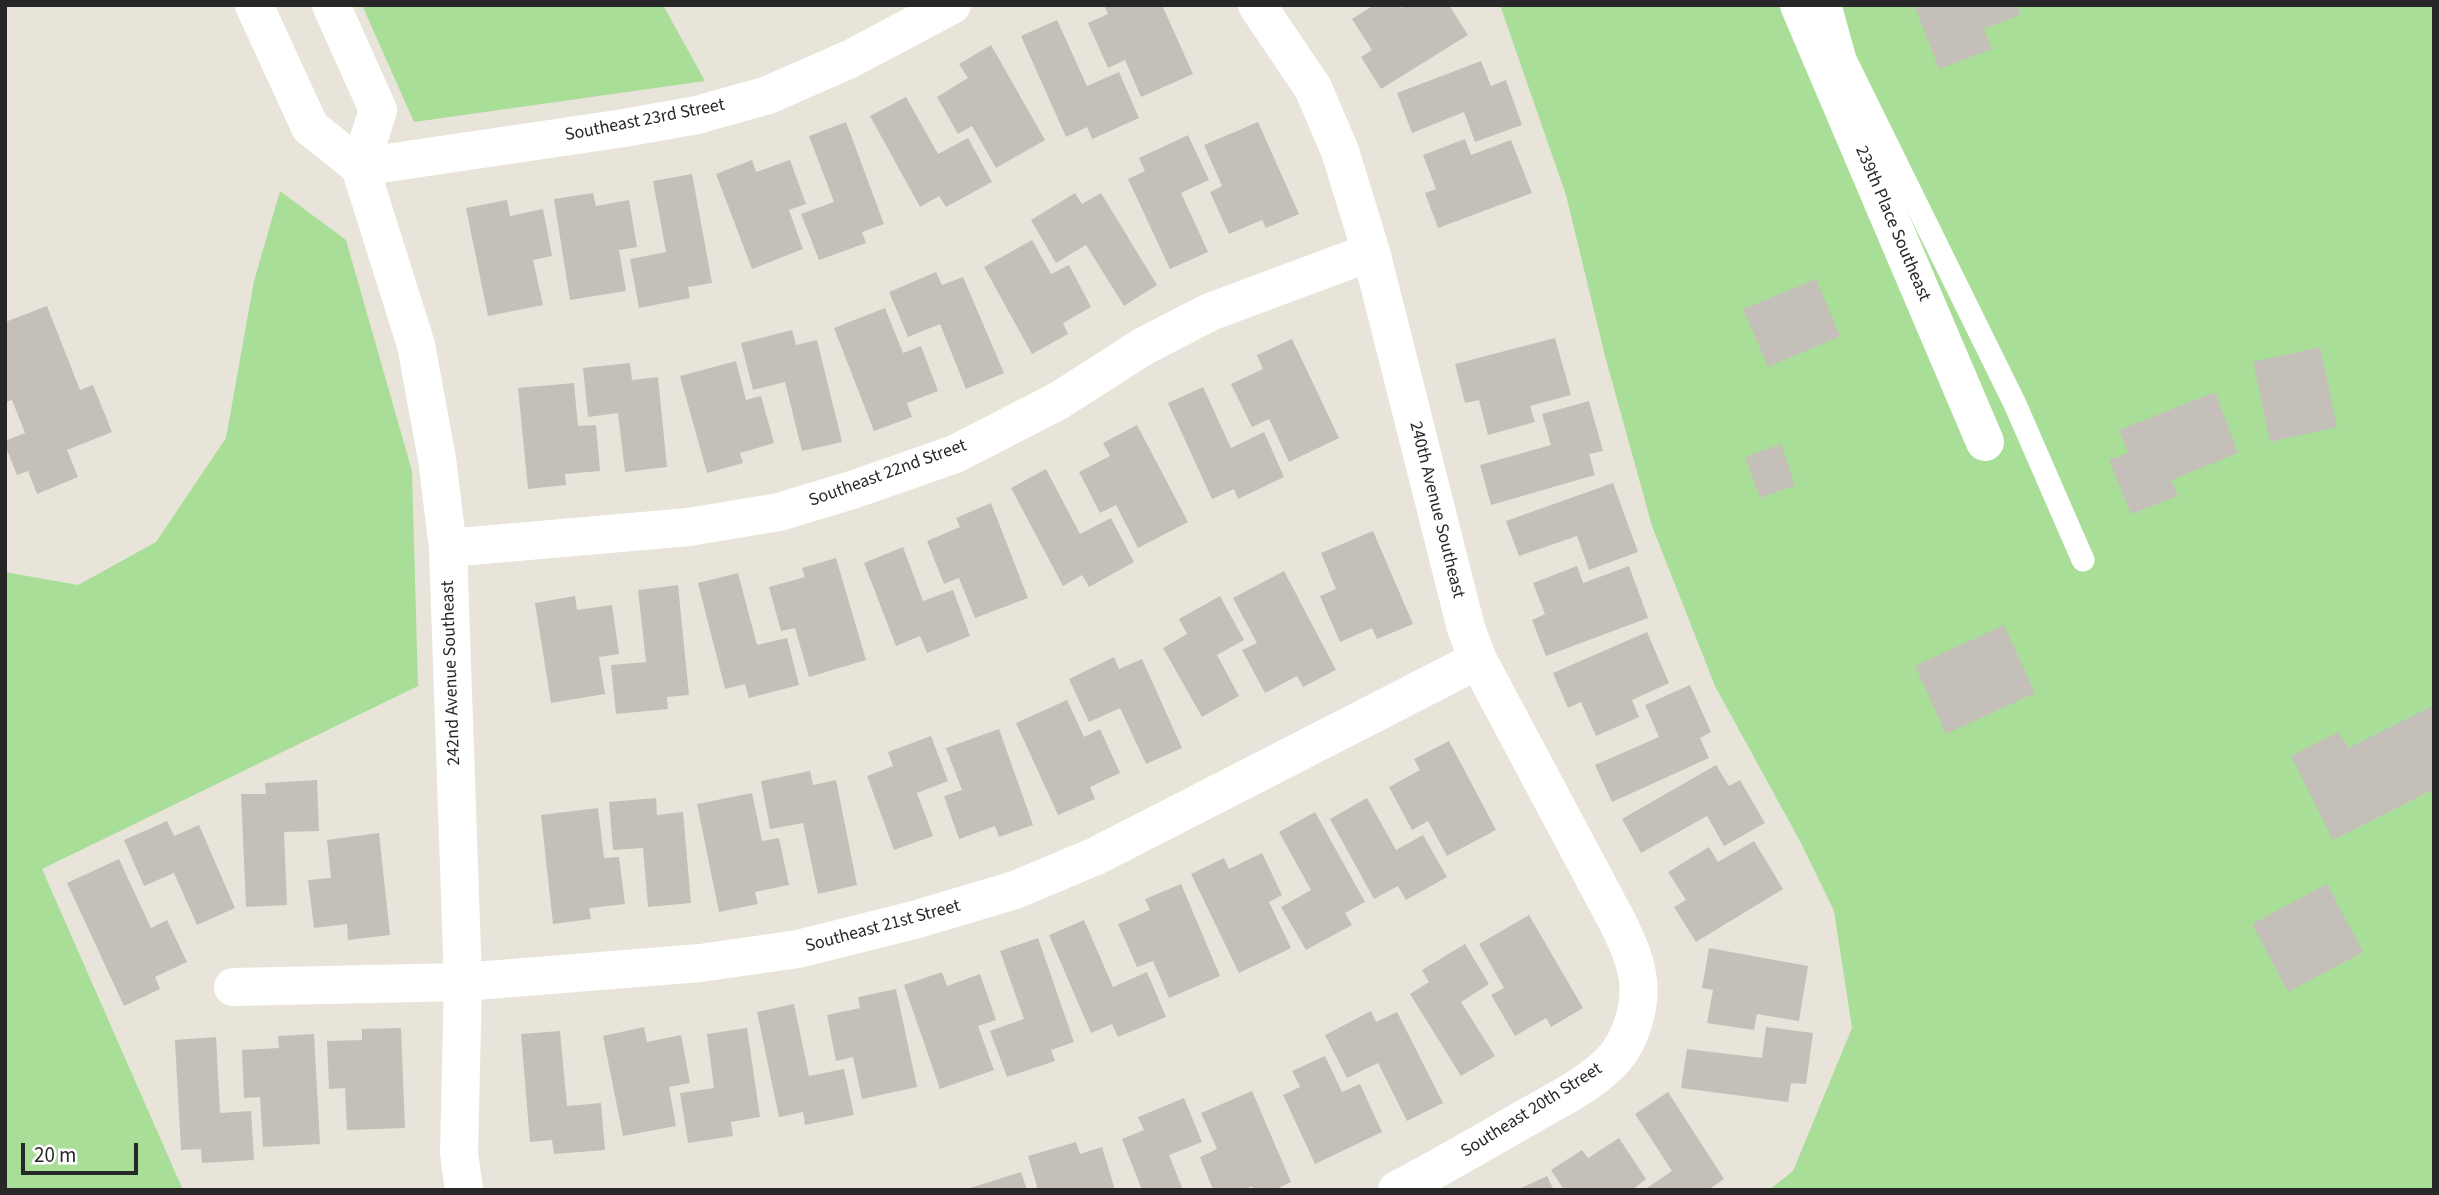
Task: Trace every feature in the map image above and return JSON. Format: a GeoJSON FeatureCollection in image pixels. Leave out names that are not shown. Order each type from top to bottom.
{"type":"FeatureCollection","features":[{"type":"Feature","properties":{"kind":"street"},"geometry":{"type":"LineString","coordinates":[[254,5],[310,128],[360,167],[378,110],[331,5]]}},
{"type":"Feature","properties":{"kind":"street","name":"Southeast 23rd Street"},"geometry":{"type":"LineString","coordinates":[[360,167],[625,128],[721,108],[768,95],[850,59],[952,5]]}},
{"type":"Feature","properties":{"kind":"street","name":"240th Avenue Southeast"},"geometry":{"type":"LineString","coordinates":[[1257,5],[1313,88],[1340,150],[1371,252],[1463,615],[1478,660],[1631,950],[1638,976],[1637,1005]]}},
{"type":"Feature","properties":{"kind":"street","name":"239th Place Southeast"},"geometry":{"type":"LineString","coordinates":[[1799,5],[1984,442]]}},
{"type":"Feature","properties":{"kind":"street","name":"242nd Avenue Southeast"},"geometry":{"type":"LineString","coordinates":[[360,167],[416,345],[437,459],[447,548],[463,982],[459,1153],[464,1190]]}},
{"type":"Feature","properties":{"kind":"street","name":"Southeast 22nd Street"},"geometry":{"type":"LineString","coordinates":[[447,548],[689,527],[779,512],[855,489],[966,448],[1058,401],[1144,346],[1210,312],[1371,252]]}},
{"type":"Feature","properties":{"kind":"street","name":"Southeast 21st Street"},"geometry":{"type":"LineString","coordinates":[[233,987],[463,982],[700,963],[798,949],[914,920],[1015,890],[1096,856],[1478,660]]}},
{"type":"Feature","properties":{"kind":"street","name":"Southeast 20th Street"},"geometry":{"type":"LineString","coordinates":[[1397,1190],[1435,1171],[1587,1082],[1612,1062],[1628,1037],[1637,1005]]}},
{"type":"Feature","properties":{"kind":"lane"},"geometry":{"type":"LineString","coordinates":[[1829,5],[1845,60],[2015,404],[2083,560]]}},
{"type":"Feature","properties":{"kind":"green space"},"geometry":{"type":"Polygon","coordinates":[[[362,5],[663,5],[705,81],[414,122],[362,5]]]}},
{"type":"Feature","properties":{"kind":"green space"},"geometry":{"type":"Polygon","coordinates":[[[1500,5],[2434,5],[2434,1190],[1769,1190],[1793,1171],[1852,1028],[1834,911],[1801,843],[1715,686],[1652,526],[1605,356],[1566,195],[1500,5]]]}},
{"type":"Feature","properties":{"kind":"green space"},"geometry":{"type":"Polygon","coordinates":[[[280,191],[346,240],[412,471],[418,686],[42,869],[183,1190],[5,1190],[5,572],[78,585],[156,542],[226,438],[254,281],[280,191]]]}},
{"type":"Feature","properties":{"kind":"building"},"geometry":{"type":"Polygon","coordinates":[[[1104,5],[1162,5],[1193,74],[1141,97],[1125,60],[1108,68],[1088,23],[1108,14],[1104,5]]]}},
{"type":"Feature","properties":{"kind":"building"},"geometry":{"type":"Polygon","coordinates":[[[1374,5],[1400,5],[1401,8],[1406,5],[1449,5],[1468,35],[1381,89],[1361,57],[1372,50],[1352,19],[1374,5]]]}},
{"type":"Feature","properties":{"kind":"building"},"geometry":{"type":"Polygon","coordinates":[[[1914,5],[2017,5],[2020,15],[1984,29],[1992,49],[1939,69],[1914,5]]]}},
{"type":"Feature","properties":{"kind":"building"},"geometry":{"type":"Polygon","coordinates":[[[1057,20],[1087,86],[1119,72],[1139,118],[1092,139],[1087,127],[1066,137],[1021,36],[1057,20]]]}},
{"type":"Feature","properties":{"kind":"building"},"geometry":{"type":"Polygon","coordinates":[[[991,45],[1045,140],[996,168],[972,126],[958,134],[937,97],[968,78],[959,64],[991,45]]]}},
{"type":"Feature","properties":{"kind":"building"},"geometry":{"type":"Polygon","coordinates":[[[1481,61],[1491,86],[1506,80],[1522,125],[1475,142],[1464,112],[1412,133],[1397,93],[1481,61]]]}},
{"type":"Feature","properties":{"kind":"building"},"geometry":{"type":"Polygon","coordinates":[[[906,97],[938,154],[968,138],[992,182],[946,207],[939,196],[920,207],[870,116],[906,97]]]}},
{"type":"Feature","properties":{"kind":"building"},"geometry":{"type":"Polygon","coordinates":[[[846,122],[884,224],[862,232],[866,243],[819,260],[801,214],[834,202],[809,136],[846,122]]]}},
{"type":"Feature","properties":{"kind":"building"},"geometry":{"type":"Polygon","coordinates":[[[1258,122],[1299,214],[1266,228],[1262,220],[1229,234],[1210,192],[1222,186],[1204,145],[1258,122]]]}},
{"type":"Feature","properties":{"kind":"building"},"geometry":{"type":"Polygon","coordinates":[[[1188,135],[1209,180],[1181,193],[1208,252],[1170,269],[1128,179],[1145,171],[1139,158],[1188,135]]]}},
{"type":"Feature","properties":{"kind":"building"},"geometry":{"type":"Polygon","coordinates":[[[1465,139],[1471,155],[1511,140],[1532,193],[1438,228],[1425,193],[1436,189],[1423,155],[1465,139]]]}},
{"type":"Feature","properties":{"kind":"building"},"geometry":{"type":"Polygon","coordinates":[[[752,160],[756,172],[790,160],[806,204],[789,210],[803,249],[752,269],[716,174],[752,160]]]}},
{"type":"Feature","properties":{"kind":"building"},"geometry":{"type":"Polygon","coordinates":[[[692,174],[712,283],[688,287],[690,298],[639,308],[630,259],[666,252],[653,181],[692,174]]]}},
{"type":"Feature","properties":{"kind":"building"},"geometry":{"type":"Polygon","coordinates":[[[593,193],[596,206],[629,200],[637,247],[619,250],[626,291],[570,300],[554,199],[593,193]]]}},
{"type":"Feature","properties":{"kind":"building"},"geometry":{"type":"Polygon","coordinates":[[[1075,193],[1082,204],[1101,193],[1157,285],[1124,306],[1086,245],[1056,263],[1031,220],[1075,193]]]}},
{"type":"Feature","properties":{"kind":"building"},"geometry":{"type":"Polygon","coordinates":[[[507,200],[510,216],[543,209],[552,256],[533,260],[543,305],[488,316],[466,208],[507,200]]]}},
{"type":"Feature","properties":{"kind":"building"},"geometry":{"type":"Polygon","coordinates":[[[1032,240],[1051,274],[1069,265],[1091,307],[1063,323],[1068,334],[1032,354],[984,267],[1032,240]]]}},
{"type":"Feature","properties":{"kind":"building"},"geometry":{"type":"Polygon","coordinates":[[[936,272],[942,285],[963,277],[1004,373],[966,389],[940,324],[908,337],[889,292],[936,272]]]}},
{"type":"Feature","properties":{"kind":"building"},"geometry":{"type":"Polygon","coordinates":[[[1816,279],[1840,336],[1768,367],[1743,309],[1816,279]]]}},
{"type":"Feature","properties":{"kind":"building"},"geometry":{"type":"Polygon","coordinates":[[[47,306],[80,390],[93,385],[112,432],[67,450],[78,477],[37,494],[28,471],[17,475],[5,445],[5,441],[25,433],[12,400],[5,402],[5,322],[47,306]]]}},
{"type":"Feature","properties":{"kind":"building"},"geometry":{"type":"Polygon","coordinates":[[[885,308],[903,353],[921,346],[938,391],[907,403],[912,417],[874,431],[834,328],[885,308]]]}},
{"type":"Feature","properties":{"kind":"building"},"geometry":{"type":"Polygon","coordinates":[[[792,330],[796,345],[817,340],[842,442],[802,451],[785,382],[753,390],[741,343],[792,330]]]}},
{"type":"Feature","properties":{"kind":"building"},"geometry":{"type":"Polygon","coordinates":[[[1555,338],[1571,395],[1530,406],[1535,422],[1488,435],[1479,400],[1465,403],[1455,364],[1555,338]]]}},
{"type":"Feature","properties":{"kind":"building"},"geometry":{"type":"Polygon","coordinates":[[[1292,339],[1339,438],[1289,462],[1269,419],[1252,427],[1231,384],[1263,369],[1257,355],[1292,339]]]}},
{"type":"Feature","properties":{"kind":"building"},"geometry":{"type":"Polygon","coordinates":[[[2320,347],[2337,427],[2270,442],[2253,362],[2320,347]]]}},
{"type":"Feature","properties":{"kind":"building"},"geometry":{"type":"Polygon","coordinates":[[[736,361],[746,400],[761,396],[774,443],[740,453],[743,463],[707,473],[680,376],[736,361]]]}},
{"type":"Feature","properties":{"kind":"building"},"geometry":{"type":"Polygon","coordinates":[[[630,363],[632,380],[658,377],[667,467],[625,472],[618,413],[588,417],[583,368],[630,363]]]}},
{"type":"Feature","properties":{"kind":"building"},"geometry":{"type":"Polygon","coordinates":[[[574,383],[578,426],[596,425],[600,471],[565,474],[566,485],[528,489],[518,388],[574,383]]]}},
{"type":"Feature","properties":{"kind":"building"},"geometry":{"type":"Polygon","coordinates":[[[1203,387],[1231,448],[1264,432],[1284,477],[1238,499],[1234,489],[1212,499],[1168,403],[1203,387]]]}},
{"type":"Feature","properties":{"kind":"building"},"geometry":{"type":"Polygon","coordinates":[[[2215,392],[2238,453],[2171,480],[2178,496],[2131,514],[2109,460],[2128,453],[2119,430],[2215,392]]]}},
{"type":"Feature","properties":{"kind":"building"},"geometry":{"type":"Polygon","coordinates":[[[1589,401],[1603,451],[1589,454],[1595,475],[1491,505],[1480,465],[1551,445],[1542,414],[1589,401]]]}},
{"type":"Feature","properties":{"kind":"building"},"geometry":{"type":"Polygon","coordinates":[[[1137,425],[1188,522],[1138,548],[1116,505],[1100,513],[1079,472],[1110,456],[1103,443],[1137,425]]]}},
{"type":"Feature","properties":{"kind":"building"},"geometry":{"type":"Polygon","coordinates":[[[1781,444],[1795,485],[1760,498],[1745,457],[1781,444]]]}},
{"type":"Feature","properties":{"kind":"building"},"geometry":{"type":"Polygon","coordinates":[[[1046,469],[1080,534],[1111,518],[1134,562],[1089,587],[1082,575],[1063,586],[1011,488],[1046,469]]]}},
{"type":"Feature","properties":{"kind":"building"},"geometry":{"type":"Polygon","coordinates":[[[1613,483],[1638,552],[1589,570],[1577,536],[1519,556],[1506,521],[1613,483]]]}},
{"type":"Feature","properties":{"kind":"building"},"geometry":{"type":"Polygon","coordinates":[[[991,503],[1028,598],[975,618],[959,578],[944,584],[927,541],[960,527],[956,518],[991,503]]]}},
{"type":"Feature","properties":{"kind":"building"},"geometry":{"type":"Polygon","coordinates":[[[1373,531],[1413,624],[1377,639],[1372,628],[1340,642],[1320,596],[1336,589],[1321,553],[1373,531]]]}},
{"type":"Feature","properties":{"kind":"building"},"geometry":{"type":"Polygon","coordinates":[[[903,547],[923,601],[953,590],[970,636],[927,653],[920,636],[896,646],[864,563],[903,547]]]}},
{"type":"Feature","properties":{"kind":"building"},"geometry":{"type":"Polygon","coordinates":[[[836,558],[866,660],[809,677],[795,628],[781,631],[769,587],[805,577],[802,568],[836,558]]]}},
{"type":"Feature","properties":{"kind":"building"},"geometry":{"type":"Polygon","coordinates":[[[1577,566],[1583,583],[1629,566],[1648,618],[1546,656],[1532,620],[1545,614],[1533,583],[1577,566]]]}},
{"type":"Feature","properties":{"kind":"building"},"geometry":{"type":"Polygon","coordinates":[[[1284,571],[1336,670],[1303,687],[1297,676],[1265,693],[1242,650],[1257,643],[1233,598],[1284,571]]]}},
{"type":"Feature","properties":{"kind":"building"},"geometry":{"type":"Polygon","coordinates":[[[738,573],[757,645],[787,638],[799,685],[749,698],[745,684],[725,689],[698,583],[738,573]]]}},
{"type":"Feature","properties":{"kind":"building"},"geometry":{"type":"Polygon","coordinates":[[[678,585],[689,695],[667,697],[668,709],[616,714],[611,665],[646,662],[638,590],[678,585]]]}},
{"type":"Feature","properties":{"kind":"building"},"geometry":{"type":"Polygon","coordinates":[[[575,596],[577,610],[612,605],[619,654],[599,657],[605,694],[551,703],[535,603],[575,596]]]}},
{"type":"Feature","properties":{"kind":"building"},"geometry":{"type":"Polygon","coordinates":[[[1220,596],[1244,640],[1217,655],[1239,696],[1202,717],[1163,648],[1187,634],[1179,619],[1220,596]]]}},
{"type":"Feature","properties":{"kind":"building"},"geometry":{"type":"Polygon","coordinates":[[[2004,625],[2035,693],[1946,734],[1915,666],[2004,625]]]}},
{"type":"Feature","properties":{"kind":"building"},"geometry":{"type":"Polygon","coordinates":[[[1647,632],[1669,683],[1632,700],[1639,717],[1596,736],[1581,702],[1568,708],[1553,673],[1647,632]]]}},
{"type":"Feature","properties":{"kind":"building"},"geometry":{"type":"Polygon","coordinates":[[[1114,657],[1119,669],[1142,659],[1182,748],[1146,764],[1120,708],[1089,722],[1069,679],[1114,657]]]}},
{"type":"Feature","properties":{"kind":"building"},"geometry":{"type":"Polygon","coordinates":[[[1690,685],[1711,732],[1700,738],[1709,758],[1612,802],[1595,765],[1659,737],[1645,705],[1690,685]]]}},
{"type":"Feature","properties":{"kind":"building"},"geometry":{"type":"Polygon","coordinates":[[[1067,700],[1084,737],[1100,729],[1120,773],[1090,787],[1095,799],[1058,815],[1016,723],[1067,700]]]}},
{"type":"Feature","properties":{"kind":"building"},"geometry":{"type":"Polygon","coordinates":[[[2434,705],[2434,789],[2333,840],[2291,756],[2339,732],[2348,748],[2434,705]]]}},
{"type":"Feature","properties":{"kind":"building"},"geometry":{"type":"Polygon","coordinates":[[[999,729],[1033,825],[999,837],[995,826],[959,839],[944,796],[962,790],[946,748],[999,729]]]}},
{"type":"Feature","properties":{"kind":"building"},"geometry":{"type":"Polygon","coordinates":[[[931,736],[948,781],[917,793],[933,836],[894,850],[867,776],[893,766],[888,752],[931,736]]]}},
{"type":"Feature","properties":{"kind":"building"},"geometry":{"type":"Polygon","coordinates":[[[1449,741],[1496,830],[1447,856],[1428,821],[1412,830],[1389,787],[1420,770],[1414,759],[1449,741]]]}},
{"type":"Feature","properties":{"kind":"building"},"geometry":{"type":"Polygon","coordinates":[[[1716,765],[1729,786],[1740,780],[1765,823],[1724,846],[1707,816],[1641,853],[1622,819],[1716,765]]]}},
{"type":"Feature","properties":{"kind":"building"},"geometry":{"type":"Polygon","coordinates":[[[810,771],[813,785],[836,780],[857,885],[818,894],[803,823],[770,829],[761,781],[810,771]]]}},
{"type":"Feature","properties":{"kind":"building"},"geometry":{"type":"Polygon","coordinates":[[[317,780],[319,831],[284,832],[287,905],[246,907],[241,794],[266,794],[265,783],[317,780]]]}},
{"type":"Feature","properties":{"kind":"building"},"geometry":{"type":"Polygon","coordinates":[[[752,793],[762,841],[779,838],[789,885],[755,892],[758,904],[719,912],[697,804],[752,793]]]}},
{"type":"Feature","properties":{"kind":"building"},"geometry":{"type":"Polygon","coordinates":[[[656,798],[657,815],[683,812],[691,903],[648,907],[643,848],[613,850],[609,802],[656,798]]]}},
{"type":"Feature","properties":{"kind":"building"},"geometry":{"type":"Polygon","coordinates":[[[1367,798],[1396,850],[1423,835],[1447,877],[1406,900],[1398,886],[1374,899],[1330,819],[1367,798]]]}},
{"type":"Feature","properties":{"kind":"building"},"geometry":{"type":"Polygon","coordinates":[[[598,808],[604,858],[619,857],[625,904],[589,908],[591,919],[553,924],[541,815],[598,808]]]}},
{"type":"Feature","properties":{"kind":"building"},"geometry":{"type":"Polygon","coordinates":[[[1315,812],[1365,902],[1345,913],[1352,925],[1306,950],[1281,907],[1311,890],[1279,832],[1315,812]]]}},
{"type":"Feature","properties":{"kind":"building"},"geometry":{"type":"Polygon","coordinates":[[[167,821],[174,836],[199,825],[235,908],[197,925],[174,873],[144,886],[124,840],[167,821]]]}},
{"type":"Feature","properties":{"kind":"building"},"geometry":{"type":"Polygon","coordinates":[[[379,833],[390,935],[348,940],[347,924],[314,928],[308,880],[331,878],[327,840],[379,833]]]}},
{"type":"Feature","properties":{"kind":"building"},"geometry":{"type":"Polygon","coordinates":[[[1754,841],[1783,889],[1696,942],[1674,907],[1686,900],[1668,872],[1709,847],[1718,862],[1754,841]]]}},
{"type":"Feature","properties":{"kind":"building"},"geometry":{"type":"Polygon","coordinates":[[[1262,853],[1282,895],[1269,902],[1291,948],[1239,973],[1191,874],[1224,858],[1229,869],[1262,853]]]}},
{"type":"Feature","properties":{"kind":"building"},"geometry":{"type":"Polygon","coordinates":[[[119,859],[151,928],[167,920],[187,962],[155,977],[160,989],[124,1006],[67,883],[119,859]]]}},
{"type":"Feature","properties":{"kind":"building"},"geometry":{"type":"Polygon","coordinates":[[[1181,884],[1220,976],[1169,998],[1153,961],[1137,967],[1118,924],[1150,910],[1145,899],[1181,884]]]}},
{"type":"Feature","properties":{"kind":"building"},"geometry":{"type":"Polygon","coordinates":[[[2327,884],[2363,952],[2288,992],[2252,924],[2327,884]]]}},
{"type":"Feature","properties":{"kind":"building"},"geometry":{"type":"Polygon","coordinates":[[[1529,915],[1583,1008],[1551,1027],[1546,1018],[1515,1036],[1491,995],[1504,988],[1479,944],[1529,915]]]}},
{"type":"Feature","properties":{"kind":"building"},"geometry":{"type":"Polygon","coordinates":[[[1084,920],[1113,987],[1147,972],[1166,1017],[1118,1037],[1112,1024],[1091,1033],[1049,935],[1084,920]]]}},
{"type":"Feature","properties":{"kind":"building"},"geometry":{"type":"Polygon","coordinates":[[[1038,938],[1074,1042],[1051,1050],[1055,1061],[1007,1077],[990,1031],[1024,1019],[1000,951],[1038,938]]]}},
{"type":"Feature","properties":{"kind":"building"},"geometry":{"type":"Polygon","coordinates":[[[1465,944],[1489,984],[1461,1002],[1495,1056],[1461,1076],[1410,994],[1429,982],[1422,970],[1465,944]]]}},
{"type":"Feature","properties":{"kind":"building"},"geometry":{"type":"Polygon","coordinates":[[[1709,948],[1808,966],[1799,1021],[1757,1014],[1754,1030],[1707,1023],[1713,990],[1702,988],[1709,948]]]}},
{"type":"Feature","properties":{"kind":"building"},"geometry":{"type":"Polygon","coordinates":[[[942,972],[947,986],[980,974],[996,1020],[978,1026],[994,1070],[940,1089],[904,985],[942,972]]]}},
{"type":"Feature","properties":{"kind":"building"},"geometry":{"type":"Polygon","coordinates":[[[896,989],[917,1087],[862,1099],[853,1057],[836,1061],[827,1015],[860,1008],[858,997],[896,989]]]}},
{"type":"Feature","properties":{"kind":"building"},"geometry":{"type":"Polygon","coordinates":[[[794,1004],[809,1076],[844,1069],[854,1115],[805,1125],[803,1112],[779,1117],[757,1012],[794,1004]]]}},
{"type":"Feature","properties":{"kind":"building"},"geometry":{"type":"Polygon","coordinates":[[[1371,1011],[1376,1022],[1397,1012],[1443,1103],[1407,1121],[1378,1063],[1347,1078],[1325,1035],[1371,1011]]]}},
{"type":"Feature","properties":{"kind":"building"},"geometry":{"type":"Polygon","coordinates":[[[644,1027],[647,1042],[681,1035],[690,1083],[669,1087],[676,1126],[623,1136],[603,1036],[644,1027]]]}},
{"type":"Feature","properties":{"kind":"building"},"geometry":{"type":"Polygon","coordinates":[[[1766,1027],[1813,1033],[1806,1084],[1791,1083],[1788,1102],[1681,1088],[1687,1049],[1762,1058],[1766,1027]]]}},
{"type":"Feature","properties":{"kind":"building"},"geometry":{"type":"Polygon","coordinates":[[[401,1028],[405,1128],[347,1130],[345,1088],[329,1089],[327,1041],[362,1040],[362,1029],[401,1028]]]}},
{"type":"Feature","properties":{"kind":"building"},"geometry":{"type":"Polygon","coordinates":[[[747,1028],[760,1117],[731,1122],[733,1136],[688,1143],[680,1093],[714,1088],[707,1034],[747,1028]]]}},
{"type":"Feature","properties":{"kind":"building"},"geometry":{"type":"Polygon","coordinates":[[[560,1031],[567,1106],[601,1103],[605,1150],[554,1154],[552,1140],[530,1142],[521,1034],[560,1031]]]}},
{"type":"Feature","properties":{"kind":"building"},"geometry":{"type":"Polygon","coordinates":[[[314,1034],[320,1144],[263,1147],[260,1097],[244,1098],[242,1050],[279,1048],[278,1036],[314,1034]]]}},
{"type":"Feature","properties":{"kind":"building"},"geometry":{"type":"Polygon","coordinates":[[[216,1037],[220,1113],[251,1111],[254,1160],[202,1163],[201,1149],[181,1150],[175,1040],[216,1037]]]}},
{"type":"Feature","properties":{"kind":"building"},"geometry":{"type":"Polygon","coordinates":[[[1325,1056],[1342,1092],[1360,1084],[1382,1132],[1315,1164],[1283,1095],[1300,1087],[1292,1071],[1325,1056]]]}},
{"type":"Feature","properties":{"kind":"building"},"geometry":{"type":"Polygon","coordinates":[[[1252,1091],[1291,1182],[1274,1190],[1253,1190],[1252,1186],[1244,1190],[1213,1190],[1200,1157],[1217,1149],[1201,1113],[1252,1091]]]}},
{"type":"Feature","properties":{"kind":"building"},"geometry":{"type":"Polygon","coordinates":[[[1668,1092],[1724,1179],[1708,1190],[1644,1190],[1672,1171],[1635,1114],[1668,1092]]]}},
{"type":"Feature","properties":{"kind":"building"},"geometry":{"type":"Polygon","coordinates":[[[1184,1098],[1202,1142],[1169,1155],[1183,1190],[1142,1190],[1122,1139],[1144,1130],[1138,1117],[1184,1098]]]}},
{"type":"Feature","properties":{"kind":"building"},"geometry":{"type":"Polygon","coordinates":[[[1619,1138],[1646,1179],[1632,1190],[1564,1190],[1551,1170],[1582,1150],[1588,1158],[1619,1138]]]}},
{"type":"Feature","properties":{"kind":"building"},"geometry":{"type":"Polygon","coordinates":[[[1076,1142],[1080,1154],[1102,1147],[1115,1190],[1038,1190],[1028,1156],[1076,1142]]]}},
{"type":"Feature","properties":{"kind":"building"},"geometry":{"type":"Polygon","coordinates":[[[1021,1172],[1027,1190],[967,1190],[967,1189],[1021,1172]]]}},
{"type":"Feature","properties":{"kind":"building"},"geometry":{"type":"Polygon","coordinates":[[[1547,1176],[1554,1190],[1517,1190],[1547,1176]]]}}]}
